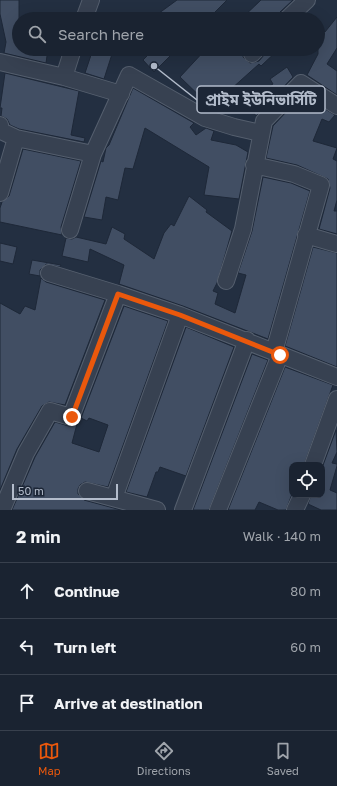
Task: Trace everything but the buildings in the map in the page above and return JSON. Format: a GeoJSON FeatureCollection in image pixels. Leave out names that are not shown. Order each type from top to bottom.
{"type":"FeatureCollection","features":[{"type":"Feature","properties":{"kind":"street"},"geometry":{"type":"LineString","coordinates":[[86,12],[90,0]]}},
{"type":"Feature","properties":{"kind":"street"},"geometry":{"type":"LineString","coordinates":[[294,12],[306,0]]}},
{"type":"Feature","properties":{"kind":"street"},"geometry":{"type":"LineString","coordinates":[[64,77],[71,56]]}},
{"type":"Feature","properties":{"kind":"street"},"geometry":{"type":"LineString","coordinates":[[0,62],[64,77],[120,94]]}},
{"type":"Feature","properties":{"kind":"street"},"geometry":{"type":"LineString","coordinates":[[70,230],[93,154],[129,75],[205,118],[234,127],[260,132]]}},
{"type":"Feature","properties":{"kind":"street"},"geometry":{"type":"LineString","coordinates":[[226,281],[243,229],[260,132],[264,121],[301,83],[337,106]]}},
{"type":"Feature","properties":{"kind":"street"},"geometry":{"type":"LineString","coordinates":[[0,125],[1,131],[16,138],[93,154]]}},
{"type":"Feature","properties":{"kind":"street"},"geometry":{"type":"LineString","coordinates":[[0,193],[16,138]]}},
{"type":"Feature","properties":{"kind":"street"},"geometry":{"type":"LineString","coordinates":[[218,510],[277,354],[306,235],[321,185],[294,174],[254,165]]}},
{"type":"Feature","properties":{"kind":"street"},"geometry":{"type":"LineString","coordinates":[[306,235],[337,244]]}},
{"type":"Feature","properties":{"kind":"street"},"geometry":{"type":"LineString","coordinates":[[49,273],[180,315],[247,340],[277,354],[337,377]]}},
{"type":"Feature","properties":{"kind":"street"},"geometry":{"type":"LineString","coordinates":[[2,510],[26,453],[50,411],[72,417],[118,294]]}},
{"type":"Feature","properties":{"kind":"street"},"geometry":{"type":"LineString","coordinates":[[115,502],[180,315]]}},
{"type":"Feature","properties":{"kind":"street"},"geometry":{"type":"LineString","coordinates":[[183,510],[247,340]]}},
{"type":"Feature","properties":{"kind":"street"},"geometry":{"type":"LineString","coordinates":[[314,462],[337,398]]}},
{"type":"Feature","properties":{"kind":"street"},"geometry":{"type":"LineString","coordinates":[[87,491],[115,502],[157,510]]}},
{"type":"Feature","properties":{"kind":"street"},"geometry":{"type":"LineString","coordinates":[[296,510],[301,498]]}},
{"type":"Feature","properties":{"kind":"place","name":"প্রাইম ইউনিভার্সিটি"},"geometry":{"type":"Point","coordinates":[154,66]}},
{"type":"Feature","properties":{"kind":"route"},"geometry":{"type":"LineString","coordinates":[[72,417],[118,294],[247,340],[280,355]]}}]}
